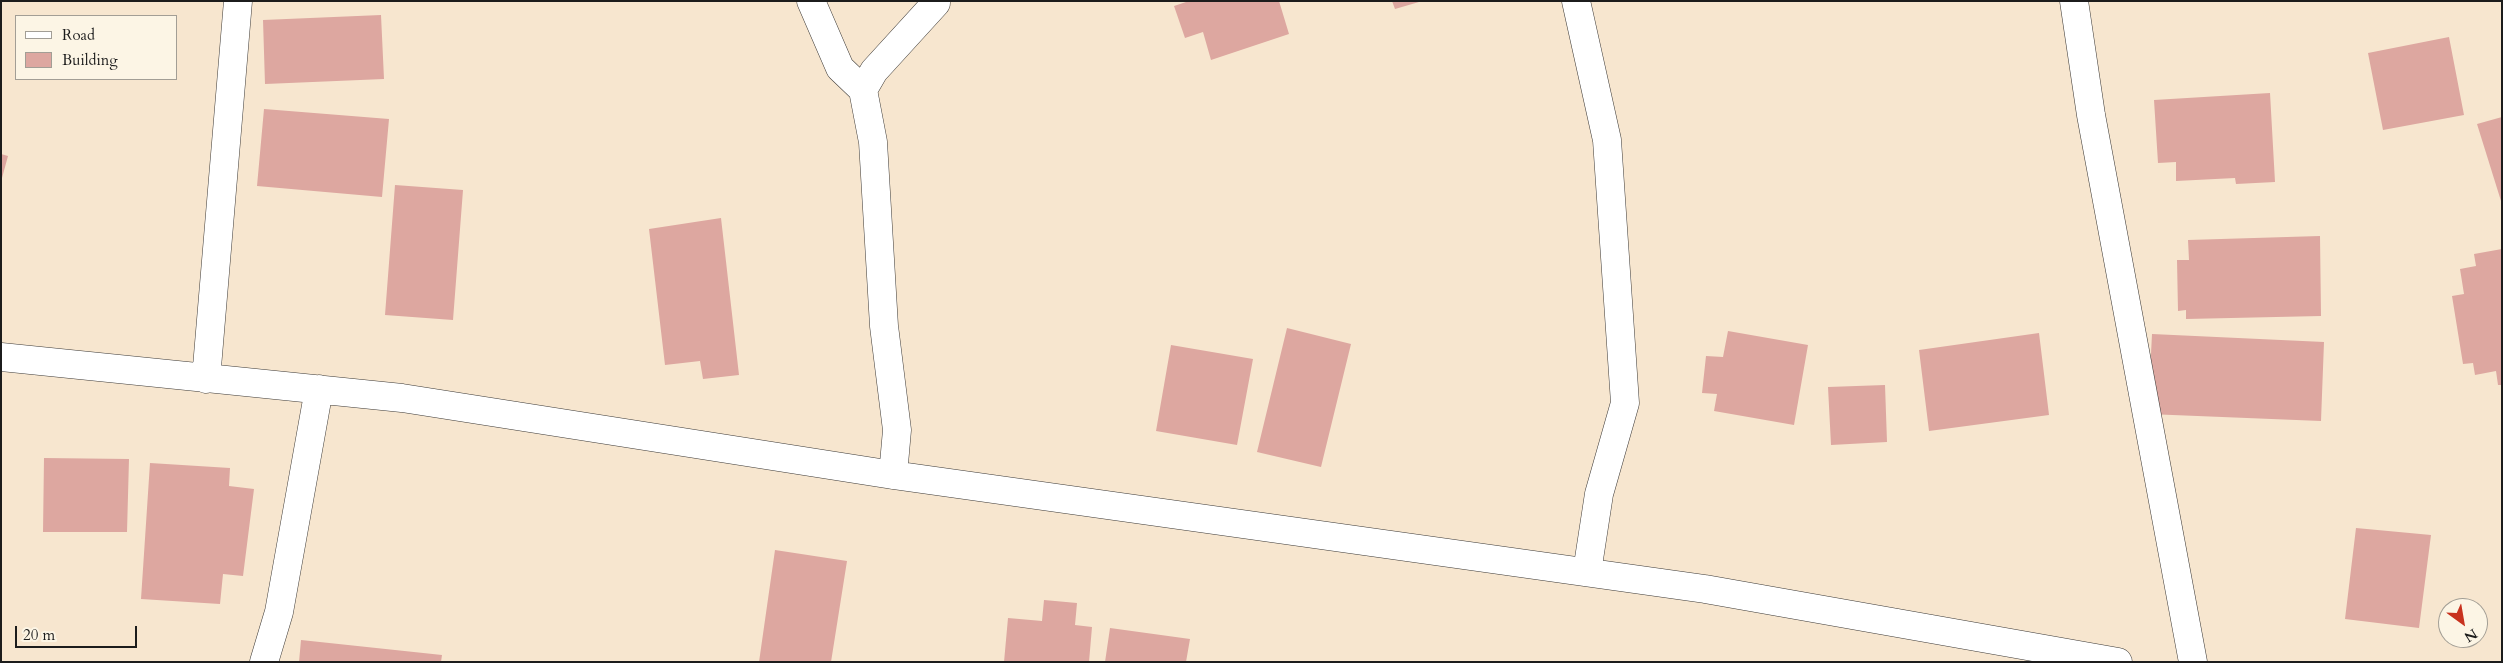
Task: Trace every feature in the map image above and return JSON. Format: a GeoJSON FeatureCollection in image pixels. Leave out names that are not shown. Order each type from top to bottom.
{"type":"FeatureCollection","features":[{"type":"Feature","properties":{"kind":"street"},"geometry":{"type":"LineString","coordinates":[[206,379],[238,1]]}},
{"type":"Feature","properties":{"kind":"street"},"geometry":{"type":"LineString","coordinates":[[811,1],[840,68],[862,90],[873,142],[884,326],[897,430],[893,476]]}},
{"type":"Feature","properties":{"kind":"street"},"geometry":{"type":"LineString","coordinates":[[1576,1],[1607,140],[1625,403],[1599,494],[1587,572]]}},
{"type":"Feature","properties":{"kind":"street"},"geometry":{"type":"LineString","coordinates":[[2074,1],[2091,115],[2193,662]]}},
{"type":"Feature","properties":{"kind":"street"},"geometry":{"type":"LineString","coordinates":[[862,90],[874,71],[936,3]]}},
{"type":"Feature","properties":{"kind":"street"},"geometry":{"type":"LineString","coordinates":[[1,357],[402,398],[893,476],[1705,589],[2118,662]]}},
{"type":"Feature","properties":{"kind":"street"},"geometry":{"type":"LineString","coordinates":[[264,662],[279,612],[319,389]]}},
{"type":"Feature","properties":{"kind":"building"},"geometry":{"type":"Polygon","coordinates":[[[1189,1],[1279,1],[1289,34],[1211,60],[1203,32],[1185,38],[1174,6],[1189,1]]]}},
{"type":"Feature","properties":{"kind":"building"},"geometry":{"type":"Polygon","coordinates":[[[1392,1],[1419,1],[1419,2],[1395,9],[1392,1]]]}},
{"type":"Feature","properties":{"kind":"building"},"geometry":{"type":"Polygon","coordinates":[[[381,15],[384,79],[265,84],[263,20],[381,15]]]}},
{"type":"Feature","properties":{"kind":"building"},"geometry":{"type":"Polygon","coordinates":[[[2449,37],[2464,115],[2383,130],[2368,53],[2449,37]]]}},
{"type":"Feature","properties":{"kind":"building"},"geometry":{"type":"Polygon","coordinates":[[[2270,93],[2275,182],[2236,184],[2235,178],[2176,181],[2176,162],[2158,163],[2154,100],[2270,93]]]}},
{"type":"Feature","properties":{"kind":"building"},"geometry":{"type":"Polygon","coordinates":[[[264,109],[389,119],[382,197],[257,186],[264,109]]]}},
{"type":"Feature","properties":{"kind":"building"},"geometry":{"type":"Polygon","coordinates":[[[2502,117],[2502,201],[2501,201],[2477,124],[2502,117]]]}},
{"type":"Feature","properties":{"kind":"building"},"geometry":{"type":"Polygon","coordinates":[[[1,154],[8,156],[2,178],[1,178],[1,154]]]}},
{"type":"Feature","properties":{"kind":"building"},"geometry":{"type":"Polygon","coordinates":[[[395,185],[463,190],[453,320],[385,315],[395,185]]]}},
{"type":"Feature","properties":{"kind":"building"},"geometry":{"type":"Polygon","coordinates":[[[721,218],[739,375],[703,379],[700,361],[665,365],[649,229],[721,218]]]}},
{"type":"Feature","properties":{"kind":"building"},"geometry":{"type":"Polygon","coordinates":[[[2320,236],[2321,316],[2186,319],[2186,310],[2178,311],[2177,260],[2189,260],[2188,240],[2320,236]]]}},
{"type":"Feature","properties":{"kind":"building"},"geometry":{"type":"Polygon","coordinates":[[[2502,249],[2502,385],[2498,385],[2496,371],[2475,375],[2473,363],[2463,364],[2452,296],[2464,294],[2460,269],[2476,266],[2474,254],[2502,249]]]}},
{"type":"Feature","properties":{"kind":"building"},"geometry":{"type":"Polygon","coordinates":[[[1287,328],[1351,344],[1321,467],[1257,452],[1287,328]]]}},
{"type":"Feature","properties":{"kind":"building"},"geometry":{"type":"Polygon","coordinates":[[[1728,331],[1808,345],[1794,425],[1714,411],[1717,394],[1702,393],[1706,356],[1723,357],[1728,331]]]}},
{"type":"Feature","properties":{"kind":"building"},"geometry":{"type":"Polygon","coordinates":[[[2039,333],[2049,415],[1929,431],[1919,350],[2039,333]]]}},
{"type":"Feature","properties":{"kind":"building"},"geometry":{"type":"Polygon","coordinates":[[[2152,334],[2324,342],[2321,421],[2148,414],[2152,334]]]}},
{"type":"Feature","properties":{"kind":"building"},"geometry":{"type":"Polygon","coordinates":[[[1171,345],[1253,359],[1237,445],[1156,431],[1171,345]]]}},
{"type":"Feature","properties":{"kind":"building"},"geometry":{"type":"Polygon","coordinates":[[[1885,385],[1887,442],[1831,445],[1828,387],[1885,385]]]}},
{"type":"Feature","properties":{"kind":"building"},"geometry":{"type":"Polygon","coordinates":[[[44,458],[129,459],[127,532],[43,532],[44,458]]]}},
{"type":"Feature","properties":{"kind":"building"},"geometry":{"type":"Polygon","coordinates":[[[150,463],[230,468],[229,486],[254,489],[243,576],[223,574],[220,604],[141,599],[150,463]]]}},
{"type":"Feature","properties":{"kind":"building"},"geometry":{"type":"Polygon","coordinates":[[[2356,528],[2431,535],[2419,628],[2345,619],[2356,528]]]}},
{"type":"Feature","properties":{"kind":"building"},"geometry":{"type":"Polygon","coordinates":[[[775,550],[847,561],[831,662],[759,662],[775,550]]]}},
{"type":"Feature","properties":{"kind":"building"},"geometry":{"type":"Polygon","coordinates":[[[1044,600],[1077,603],[1075,625],[1092,627],[1089,662],[1004,662],[1008,618],[1042,621],[1044,600]]]}},
{"type":"Feature","properties":{"kind":"building"},"geometry":{"type":"Polygon","coordinates":[[[1110,628],[1190,639],[1186,662],[1105,662],[1110,628]]]}},
{"type":"Feature","properties":{"kind":"building"},"geometry":{"type":"Polygon","coordinates":[[[301,640],[442,655],[441,662],[299,662],[301,640]]]}}]}
